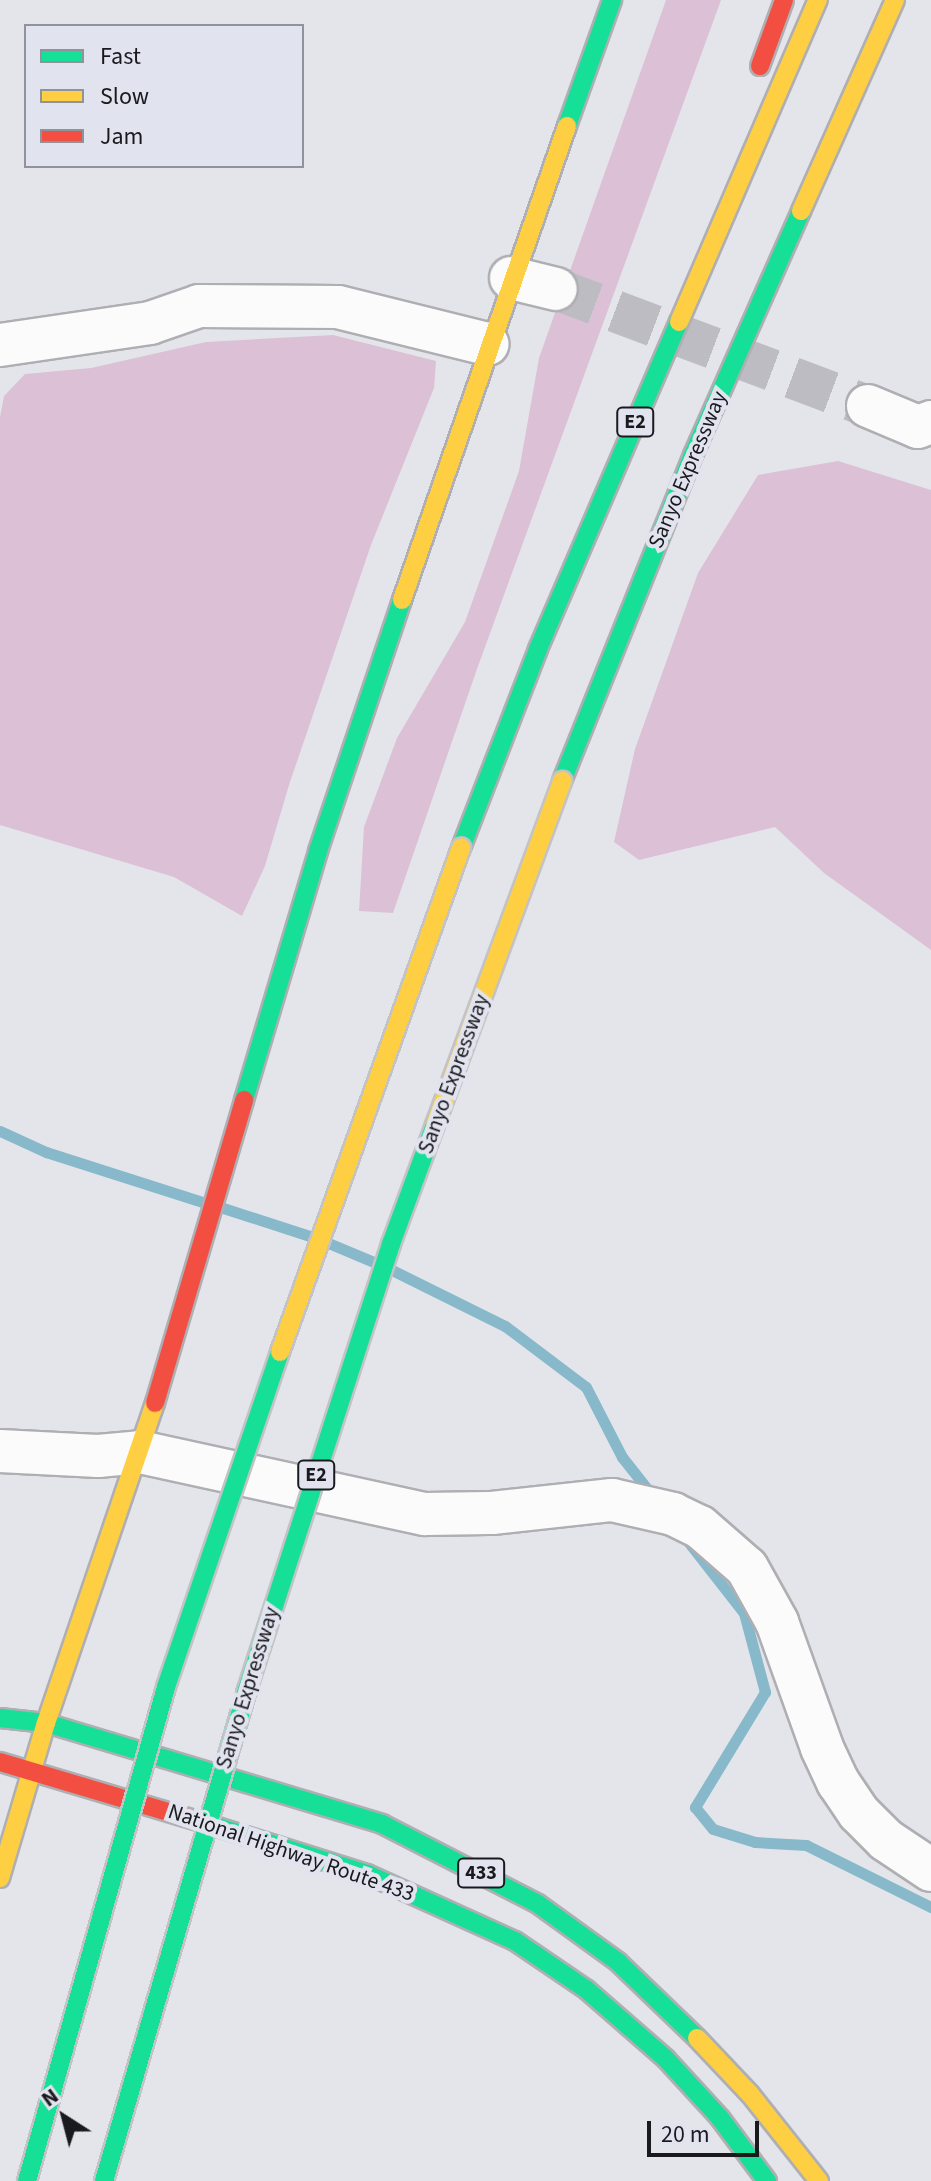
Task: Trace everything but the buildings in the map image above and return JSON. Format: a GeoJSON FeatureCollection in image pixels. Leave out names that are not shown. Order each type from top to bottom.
{"type":"FeatureCollection","features":[{"type":"Feature","properties":{"kind":"main road"},"geometry":{"type":"LineString","coordinates":[[0,1878],[46,1723],[140,1452],[318,851],[488,344],[612,0]]}},
{"type":"Feature","properties":{"kind":"main road"},"geometry":{"type":"LineString","coordinates":[[752,89],[784,0]]}},
{"type":"Feature","properties":{"kind":"main road","name":"E2"},"geometry":{"type":"LineString","coordinates":[[27,2181],[166,1687],[326,1215],[538,649],[818,0]]}},
{"type":"Feature","properties":{"kind":"main road","name":"Sanyo Expressway"},"geometry":{"type":"LineString","coordinates":[[104,2181],[247,1690],[391,1244],[562,781],[693,455],[846,104],[898,0]]}},
{"type":"Feature","properties":{"kind":"main road"},"geometry":{"type":"LineString","coordinates":[[625,445],[720,178]]}},
{"type":"Feature","properties":{"kind":"main road","name":"433"},"geometry":{"type":"LineString","coordinates":[[0,1718],[46,1723],[382,1824],[462,1862],[538,1904],[618,1962],[690,2031],[750,2094],[819,2181]]}},
{"type":"Feature","properties":{"kind":"main road","name":"National Highway Route 433"},"geometry":{"type":"LineString","coordinates":[[0,1762],[367,1874],[515,1941],[587,1990],[666,2059],[720,2118],[767,2181]]}},
{"type":"Feature","properties":{"kind":"street"},"geometry":{"type":"LineString","coordinates":[[511,278],[556,289]]}},
{"type":"Feature","properties":{"kind":"street"},"geometry":{"type":"LineString","coordinates":[[0,345],[150,323],[199,306],[338,307],[488,344]]}},
{"type":"Feature","properties":{"kind":"street"},"geometry":{"type":"LineString","coordinates":[[868,406],[918,427],[931,422]]}},
{"type":"Feature","properties":{"kind":"street"},"geometry":{"type":"LineString","coordinates":[[0,1451],[98,1456],[140,1452],[425,1514],[492,1513],[612,1500],[643,1505],[700,1527],[747,1568],[764,1593],[838,1782],[859,1813],[886,1840],[931,1870]]}},
{"type":"Feature","properties":{"kind":"shaded area"},"geometry":{"type":"Polygon","coordinates":[[[666,0],[721,0],[477,669],[393,913],[359,911],[364,827],[397,738],[465,622],[519,471],[539,358],[666,0]]]}},
{"type":"Feature","properties":{"kind":"shaded area"},"geometry":{"type":"Polygon","coordinates":[[[333,335],[436,361],[434,388],[371,545],[289,785],[265,866],[242,916],[174,877],[0,825],[0,417],[4,396],[25,374],[91,368],[206,342],[333,335]]]}},
{"type":"Feature","properties":{"kind":"shaded area"},"geometry":{"type":"Polygon","coordinates":[[[838,461],[931,490],[931,950],[824,873],[775,827],[639,860],[614,842],[635,749],[698,573],[758,475],[838,461]]]}},
{"type":"Feature","properties":{"kind":"waterway"},"geometry":{"type":"LineString","coordinates":[[0,1131],[46,1152],[203,1202]]}},
{"type":"Feature","properties":{"kind":"waterway"},"geometry":{"type":"LineString","coordinates":[[220,1207],[310,1236]]}},
{"type":"Feature","properties":{"kind":"waterway"},"geometry":{"type":"LineString","coordinates":[[326,1242],[376,1263]]}},
{"type":"Feature","properties":{"kind":"waterway"},"geometry":{"type":"LineString","coordinates":[[392,1270],[505,1326],[586,1387],[622,1457],[652,1495]]}},
{"type":"Feature","properties":{"kind":"waterway"},"geometry":{"type":"LineString","coordinates":[[687,1540],[744,1613],[765,1692],[695,1807],[713,1829],[755,1842],[806,1845],[931,1907]]}},
{"type":"Feature","properties":{"kind":"tunnel"},"geometry":{"type":"LineString","coordinates":[[556,289],[868,406]]}},
{"type":"Feature","properties":{"kind":"traffic: fast"},"geometry":{"type":"LineString","coordinates":[[567,126],[612,0]]}},
{"type":"Feature","properties":{"kind":"traffic: fast"},"geometry":{"type":"LineString","coordinates":[[562,781],[693,455],[801,211]]}},
{"type":"Feature","properties":{"kind":"traffic: fast"},"geometry":{"type":"LineString","coordinates":[[461,848],[538,649],[679,322]]}},
{"type":"Feature","properties":{"kind":"traffic: fast"},"geometry":{"type":"LineString","coordinates":[[244,1100],[318,851],[402,600]]}},
{"type":"Feature","properties":{"kind":"traffic: fast"},"geometry":{"type":"LineString","coordinates":[[104,2181],[247,1690],[391,1244],[435,1125]]}},
{"type":"Feature","properties":{"kind":"traffic: fast"},"geometry":{"type":"LineString","coordinates":[[27,2181],[166,1687],[280,1352]]}},
{"type":"Feature","properties":{"kind":"traffic: fast"},"geometry":{"type":"LineString","coordinates":[[0,1718],[46,1723],[382,1824],[538,1904],[618,1962],[697,2038]]}},
{"type":"Feature","properties":{"kind":"traffic: fast"},"geometry":{"type":"LineString","coordinates":[[205,1823],[367,1874],[515,1941],[587,1990],[666,2059],[720,2118],[767,2181]]}},
{"type":"Feature","properties":{"kind":"traffic: slow"},"geometry":{"type":"LineString","coordinates":[[679,322],[818,0]]}},
{"type":"Feature","properties":{"kind":"traffic: slow"},"geometry":{"type":"LineString","coordinates":[[801,211],[895,0]]}},
{"type":"Feature","properties":{"kind":"traffic: slow"},"geometry":{"type":"LineString","coordinates":[[402,600],[567,126]]}},
{"type":"Feature","properties":{"kind":"traffic: slow"},"geometry":{"type":"LineString","coordinates":[[435,1125],[562,781]]}},
{"type":"Feature","properties":{"kind":"traffic: slow"},"geometry":{"type":"LineString","coordinates":[[280,1352],[461,848]]}},
{"type":"Feature","properties":{"kind":"traffic: slow"},"geometry":{"type":"LineString","coordinates":[[0,1878],[46,1723],[155,1403]]}},
{"type":"Feature","properties":{"kind":"traffic: slow"},"geometry":{"type":"LineString","coordinates":[[697,2038],[750,2094],[819,2181]]}},
{"type":"Feature","properties":{"kind":"traffic: jam"},"geometry":{"type":"LineString","coordinates":[[760,66],[784,0]]}},
{"type":"Feature","properties":{"kind":"traffic: jam"},"geometry":{"type":"LineString","coordinates":[[155,1403],[244,1100]]}},
{"type":"Feature","properties":{"kind":"traffic: jam"},"geometry":{"type":"LineString","coordinates":[[0,1762],[205,1823]]}}]}
